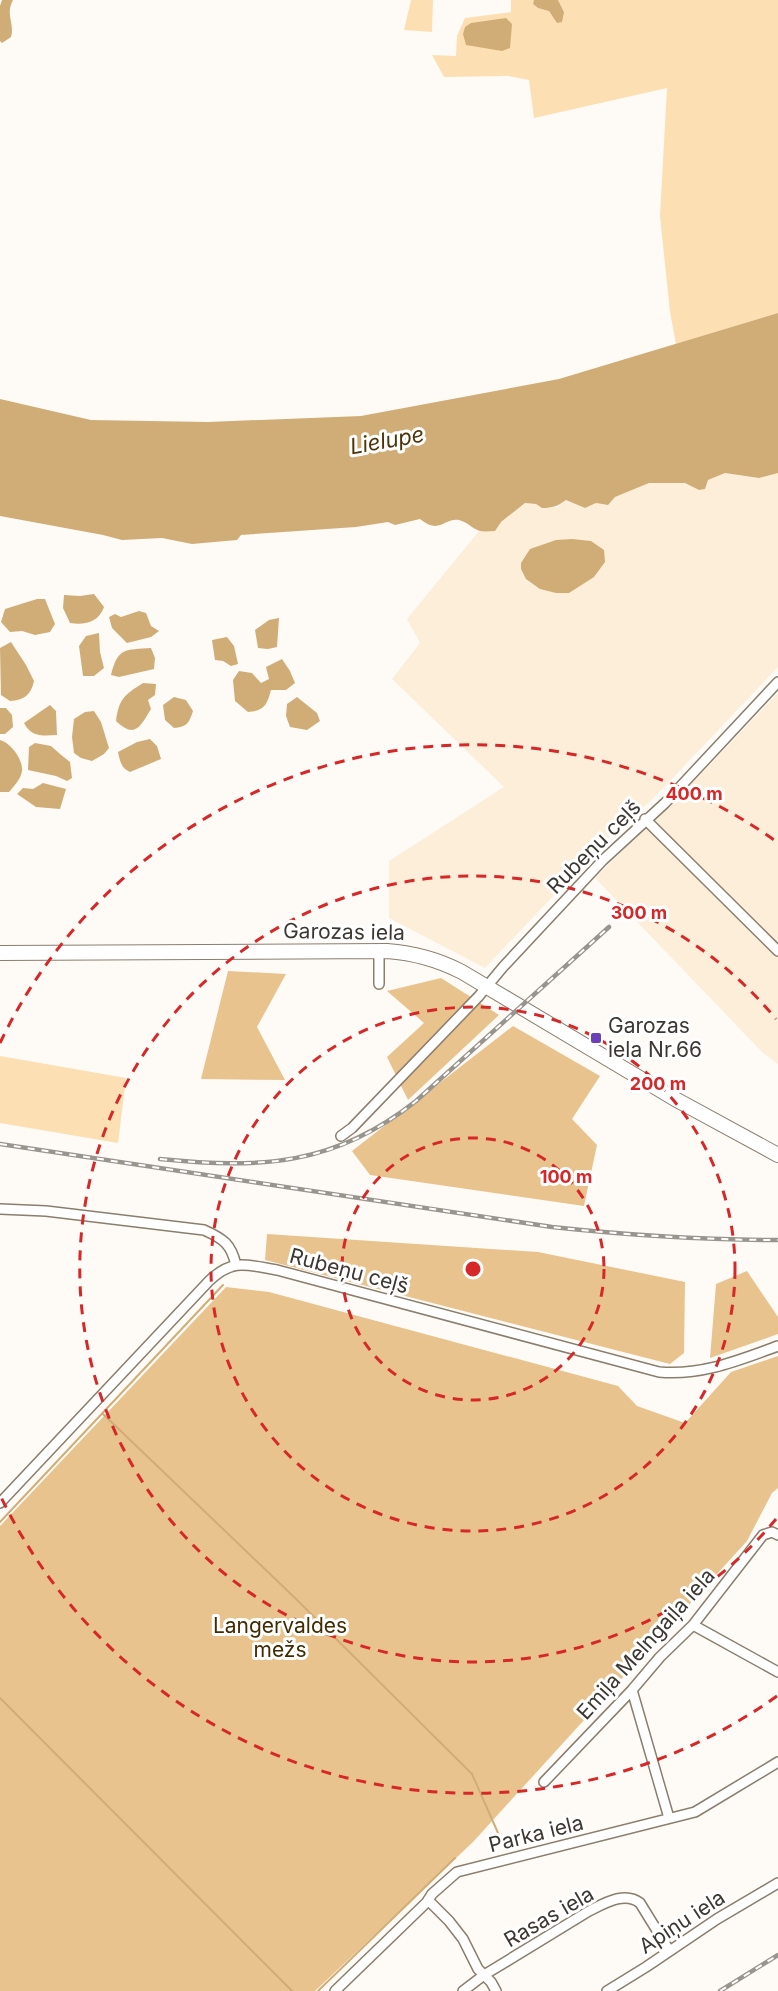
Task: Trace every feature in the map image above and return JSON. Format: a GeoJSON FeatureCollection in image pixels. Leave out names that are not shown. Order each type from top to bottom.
{"type":"FeatureCollection","features":[{"type":"Feature","properties":{"kind":"main road","name":"Garozas iela"},"geometry":{"type":"LineString","coordinates":[[0,953],[379,951],[431,957],[462,972],[675,1099],[778,1155]]}},
{"type":"Feature","properties":{"kind":"street","name":"Rubeņu ceļš"},"geometry":{"type":"LineString","coordinates":[[341,1136],[352,1128],[487,987],[603,860],[665,803],[778,682]]}},
{"type":"Feature","properties":{"kind":"street"},"geometry":{"type":"LineString","coordinates":[[645,819],[778,951]]}},
{"type":"Feature","properties":{"kind":"street"},"geometry":{"type":"LineString","coordinates":[[379,951],[379,984]]}},
{"type":"Feature","properties":{"kind":"street"},"geometry":{"type":"LineString","coordinates":[[0,1209],[46,1211],[204,1230],[219,1237],[227,1244],[233,1251],[236,1265],[221,1270],[209,1281],[0,1503]]}},
{"type":"Feature","properties":{"kind":"street","name":"Rubeņu ceļš"},"geometry":{"type":"LineString","coordinates":[[236,1265],[277,1270],[659,1372],[705,1371],[778,1346]]}},
{"type":"Feature","properties":{"kind":"street","name":"Emiļa Melngaiļa iela"},"geometry":{"type":"LineString","coordinates":[[544,1782],[632,1690],[660,1657],[693,1625],[763,1534],[775,1533]]}},
{"type":"Feature","properties":{"kind":"street"},"geometry":{"type":"LineString","coordinates":[[693,1625],[778,1672]]}},
{"type":"Feature","properties":{"kind":"street"},"geometry":{"type":"LineString","coordinates":[[632,1690],[669,1818]]}},
{"type":"Feature","properties":{"kind":"street","name":"Parka iela"},"geometry":{"type":"LineString","coordinates":[[335,1991],[457,1872],[703,1808],[778,1762]]}},
{"type":"Feature","properties":{"kind":"street","name":"Apiņu iela"},"geometry":{"type":"LineString","coordinates":[[607,1991],[717,1918],[778,1883]]}},
{"type":"Feature","properties":{"kind":"street","name":"Rasas iela"},"geometry":{"type":"LineString","coordinates":[[463,1991],[484,1975],[589,1911],[625,1897],[640,1903],[669,1950]]}},
{"type":"Feature","properties":{"kind":"street"},"geometry":{"type":"LineString","coordinates":[[428,1900],[463,1939],[471,1958],[496,1991]]}},
{"type":"Feature","properties":{"kind":"shaded area"},"geometry":{"type":"Polygon","coordinates":[[[411,0],[433,0],[432,32],[404,30],[411,0]]]}},
{"type":"Feature","properties":{"kind":"shaded area"},"geometry":{"type":"Polygon","coordinates":[[[511,0],[534,0],[533,4],[538,8],[564,12],[558,0],[778,0],[778,313],[676,344],[670,312],[660,216],[667,88],[534,118],[529,80],[508,76],[444,77],[432,55],[456,56],[457,36],[465,18],[511,12],[511,0]]]}},
{"type":"Feature","properties":{"kind":"shaded area"},"geometry":{"type":"Polygon","coordinates":[[[725,473],[759,478],[778,473],[778,667],[652,800],[605,841],[485,968],[389,918],[389,861],[504,787],[392,679],[420,643],[407,619],[479,531],[495,531],[501,522],[525,503],[536,504],[542,508],[558,507],[566,500],[585,508],[596,503],[608,505],[615,497],[649,483],[685,483],[699,490],[705,489],[708,480],[725,473]]]}},
{"type":"Feature","properties":{"kind":"shaded area"},"geometry":{"type":"Polygon","coordinates":[[[778,693],[778,1064],[763,1053],[595,878],[703,772],[778,693]]]}},
{"type":"Feature","properties":{"kind":"shaded area"},"geometry":{"type":"Polygon","coordinates":[[[0,1056],[126,1078],[118,1143],[0,1123],[0,1056]]]}},
{"type":"Feature","properties":{"kind":"green space"},"geometry":{"type":"Polygon","coordinates":[[[228,971],[286,974],[257,1027],[285,1080],[201,1079],[228,971]]]}},
{"type":"Feature","properties":{"kind":"green space"},"geometry":{"type":"Polygon","coordinates":[[[441,978],[499,1015],[408,1100],[387,1057],[424,1023],[387,991],[441,978]]]}},
{"type":"Feature","properties":{"kind":"green space"},"geometry":{"type":"Polygon","coordinates":[[[513,1026],[600,1076],[572,1119],[597,1145],[584,1206],[370,1175],[352,1151],[513,1026]]]}},
{"type":"Feature","properties":{"kind":"green space"},"geometry":{"type":"Polygon","coordinates":[[[267,1234],[538,1252],[685,1282],[684,1353],[670,1364],[265,1260],[267,1234]]]}},
{"type":"Feature","properties":{"kind":"green space"},"geometry":{"type":"Polygon","coordinates":[[[747,1271],[778,1317],[778,1334],[710,1358],[716,1284],[747,1271]]]}},
{"type":"Feature","properties":{"kind":"green space","name":"Langervaldes mežs"},"geometry":{"type":"Polygon","coordinates":[[[226,1287],[269,1292],[618,1386],[637,1406],[685,1423],[731,1372],[778,1356],[778,1488],[772,1493],[747,1541],[473,1842],[315,1991],[0,1991],[0,1526],[226,1287]]]}},
{"type":"Feature","properties":{"kind":"water"},"geometry":{"type":"Polygon","coordinates":[[[2,0],[13,0],[10,10],[11,37],[2,43],[0,41],[0,6],[2,0]]]}},
{"type":"Feature","properties":{"kind":"water"},"geometry":{"type":"Polygon","coordinates":[[[534,0],[558,0],[564,12],[562,22],[557,23],[549,11],[533,4],[534,0]]]}},
{"type":"Feature","properties":{"kind":"water"},"geometry":{"type":"Polygon","coordinates":[[[506,18],[512,24],[510,48],[502,51],[466,45],[463,34],[465,27],[471,23],[506,18]]]}},
{"type":"Feature","properties":{"kind":"water","name":"Lielupe"},"geometry":{"type":"Polygon","coordinates":[[[778,313],[778,473],[759,478],[725,473],[708,480],[705,489],[699,490],[685,483],[649,483],[615,497],[608,505],[596,503],[585,508],[566,500],[546,508],[525,503],[501,522],[495,531],[480,531],[459,520],[432,526],[420,519],[395,525],[388,522],[356,527],[241,535],[237,540],[192,544],[162,538],[122,540],[0,516],[0,399],[91,420],[208,422],[361,416],[559,379],[778,313]]]}},
{"type":"Feature","properties":{"kind":"water"},"geometry":{"type":"Polygon","coordinates":[[[556,540],[591,541],[604,550],[605,562],[594,577],[569,593],[540,589],[526,579],[521,563],[530,549],[556,540]]]}},
{"type":"Feature","properties":{"kind":"water"},"geometry":{"type":"Polygon","coordinates":[[[94,594],[104,607],[98,617],[86,623],[70,623],[63,608],[64,595],[94,594]]]}},
{"type":"Feature","properties":{"kind":"water"},"geometry":{"type":"Polygon","coordinates":[[[37,599],[45,599],[55,624],[50,632],[35,635],[22,631],[10,632],[1,622],[5,609],[37,599]]]}},
{"type":"Feature","properties":{"kind":"water"},"geometry":{"type":"Polygon","coordinates":[[[139,611],[146,613],[151,626],[159,631],[151,637],[127,643],[112,628],[109,617],[115,614],[121,617],[139,611]]]}},
{"type":"Feature","properties":{"kind":"water"},"geometry":{"type":"Polygon","coordinates":[[[279,618],[277,647],[258,648],[255,630],[269,620],[279,618]]]}},
{"type":"Feature","properties":{"kind":"water"},"geometry":{"type":"Polygon","coordinates":[[[99,633],[104,668],[94,676],[83,676],[79,646],[86,636],[99,633]]]}},
{"type":"Feature","properties":{"kind":"water"},"geometry":{"type":"Polygon","coordinates":[[[227,637],[234,646],[238,664],[231,666],[223,661],[215,660],[212,640],[227,637]]]}},
{"type":"Feature","properties":{"kind":"water"},"geometry":{"type":"Polygon","coordinates":[[[11,642],[34,681],[26,696],[10,701],[1,695],[0,648],[11,642]]]}},
{"type":"Feature","properties":{"kind":"water"},"geometry":{"type":"Polygon","coordinates":[[[151,648],[155,658],[154,669],[119,677],[111,675],[117,659],[124,652],[151,648]]]}},
{"type":"Feature","properties":{"kind":"water"},"geometry":{"type":"Polygon","coordinates":[[[282,659],[295,683],[286,690],[271,690],[266,703],[258,710],[248,712],[235,701],[233,680],[239,671],[252,673],[261,683],[269,679],[266,667],[282,659]]]}},
{"type":"Feature","properties":{"kind":"water"},"geometry":{"type":"Polygon","coordinates":[[[143,683],[156,684],[155,695],[148,700],[151,709],[137,728],[128,729],[116,721],[119,707],[127,694],[143,683]]]}},
{"type":"Feature","properties":{"kind":"water"},"geometry":{"type":"Polygon","coordinates":[[[174,697],[186,700],[193,711],[187,724],[182,727],[174,728],[165,720],[163,705],[174,697]]]}},
{"type":"Feature","properties":{"kind":"water"},"geometry":{"type":"Polygon","coordinates":[[[297,697],[317,713],[320,721],[307,730],[290,727],[286,716],[287,704],[297,697]]]}},
{"type":"Feature","properties":{"kind":"water"},"geometry":{"type":"Polygon","coordinates":[[[50,705],[56,711],[57,735],[42,735],[30,731],[24,723],[50,705]]]}},
{"type":"Feature","properties":{"kind":"water"},"geometry":{"type":"Polygon","coordinates":[[[0,708],[6,708],[12,715],[13,727],[5,734],[0,734],[0,708]]]}},
{"type":"Feature","properties":{"kind":"water"},"geometry":{"type":"Polygon","coordinates":[[[94,711],[101,722],[109,748],[92,761],[74,753],[72,737],[74,719],[85,712],[94,711]]]}},
{"type":"Feature","properties":{"kind":"water"},"geometry":{"type":"Polygon","coordinates":[[[150,739],[157,746],[161,759],[130,772],[127,770],[121,764],[118,752],[137,742],[150,739]]]}},
{"type":"Feature","properties":{"kind":"water"},"geometry":{"type":"Polygon","coordinates":[[[0,740],[12,748],[22,766],[20,777],[9,792],[0,792],[0,740]]]}},
{"type":"Feature","properties":{"kind":"water"},"geometry":{"type":"Polygon","coordinates":[[[35,743],[51,746],[70,762],[72,778],[67,781],[56,776],[28,770],[29,747],[35,743]]]}},
{"type":"Feature","properties":{"kind":"water"},"geometry":{"type":"Polygon","coordinates":[[[43,783],[66,789],[60,809],[36,807],[17,794],[23,788],[33,789],[43,783]]]}},
{"type":"Feature","properties":{"kind":"waterway"},"geometry":{"type":"LineString","coordinates":[[0,1522],[223,1285]]}},
{"type":"Feature","properties":{"kind":"waterway"},"geometry":{"type":"LineString","coordinates":[[103,1414],[295,1598],[472,1774],[502,1842]]}},
{"type":"Feature","properties":{"kind":"waterway"},"geometry":{"type":"LineString","coordinates":[[0,1698],[292,1991]]}},
{"type":"Feature","properties":{"kind":"waterway"},"geometry":{"type":"LineString","coordinates":[[318,1991],[455,1858]]}},
{"type":"Feature","properties":{"kind":"railway"},"geometry":{"type":"LineString","coordinates":[[160,1159],[231,1163],[264,1162],[326,1151],[356,1139],[386,1123],[416,1101],[609,927]]}},
{"type":"Feature","properties":{"kind":"railway"},"geometry":{"type":"LineString","coordinates":[[0,1144],[552,1227],[665,1236],[778,1240]]}},
{"type":"Feature","properties":{"kind":"railway"},"geometry":{"type":"LineString","coordinates":[[720,1991],[778,1955]]}},
{"type":"Feature","properties":{"kind":"place","name":"Garozas iela Nr.66"},"geometry":{"type":"Point","coordinates":[596,1038]}}]}
